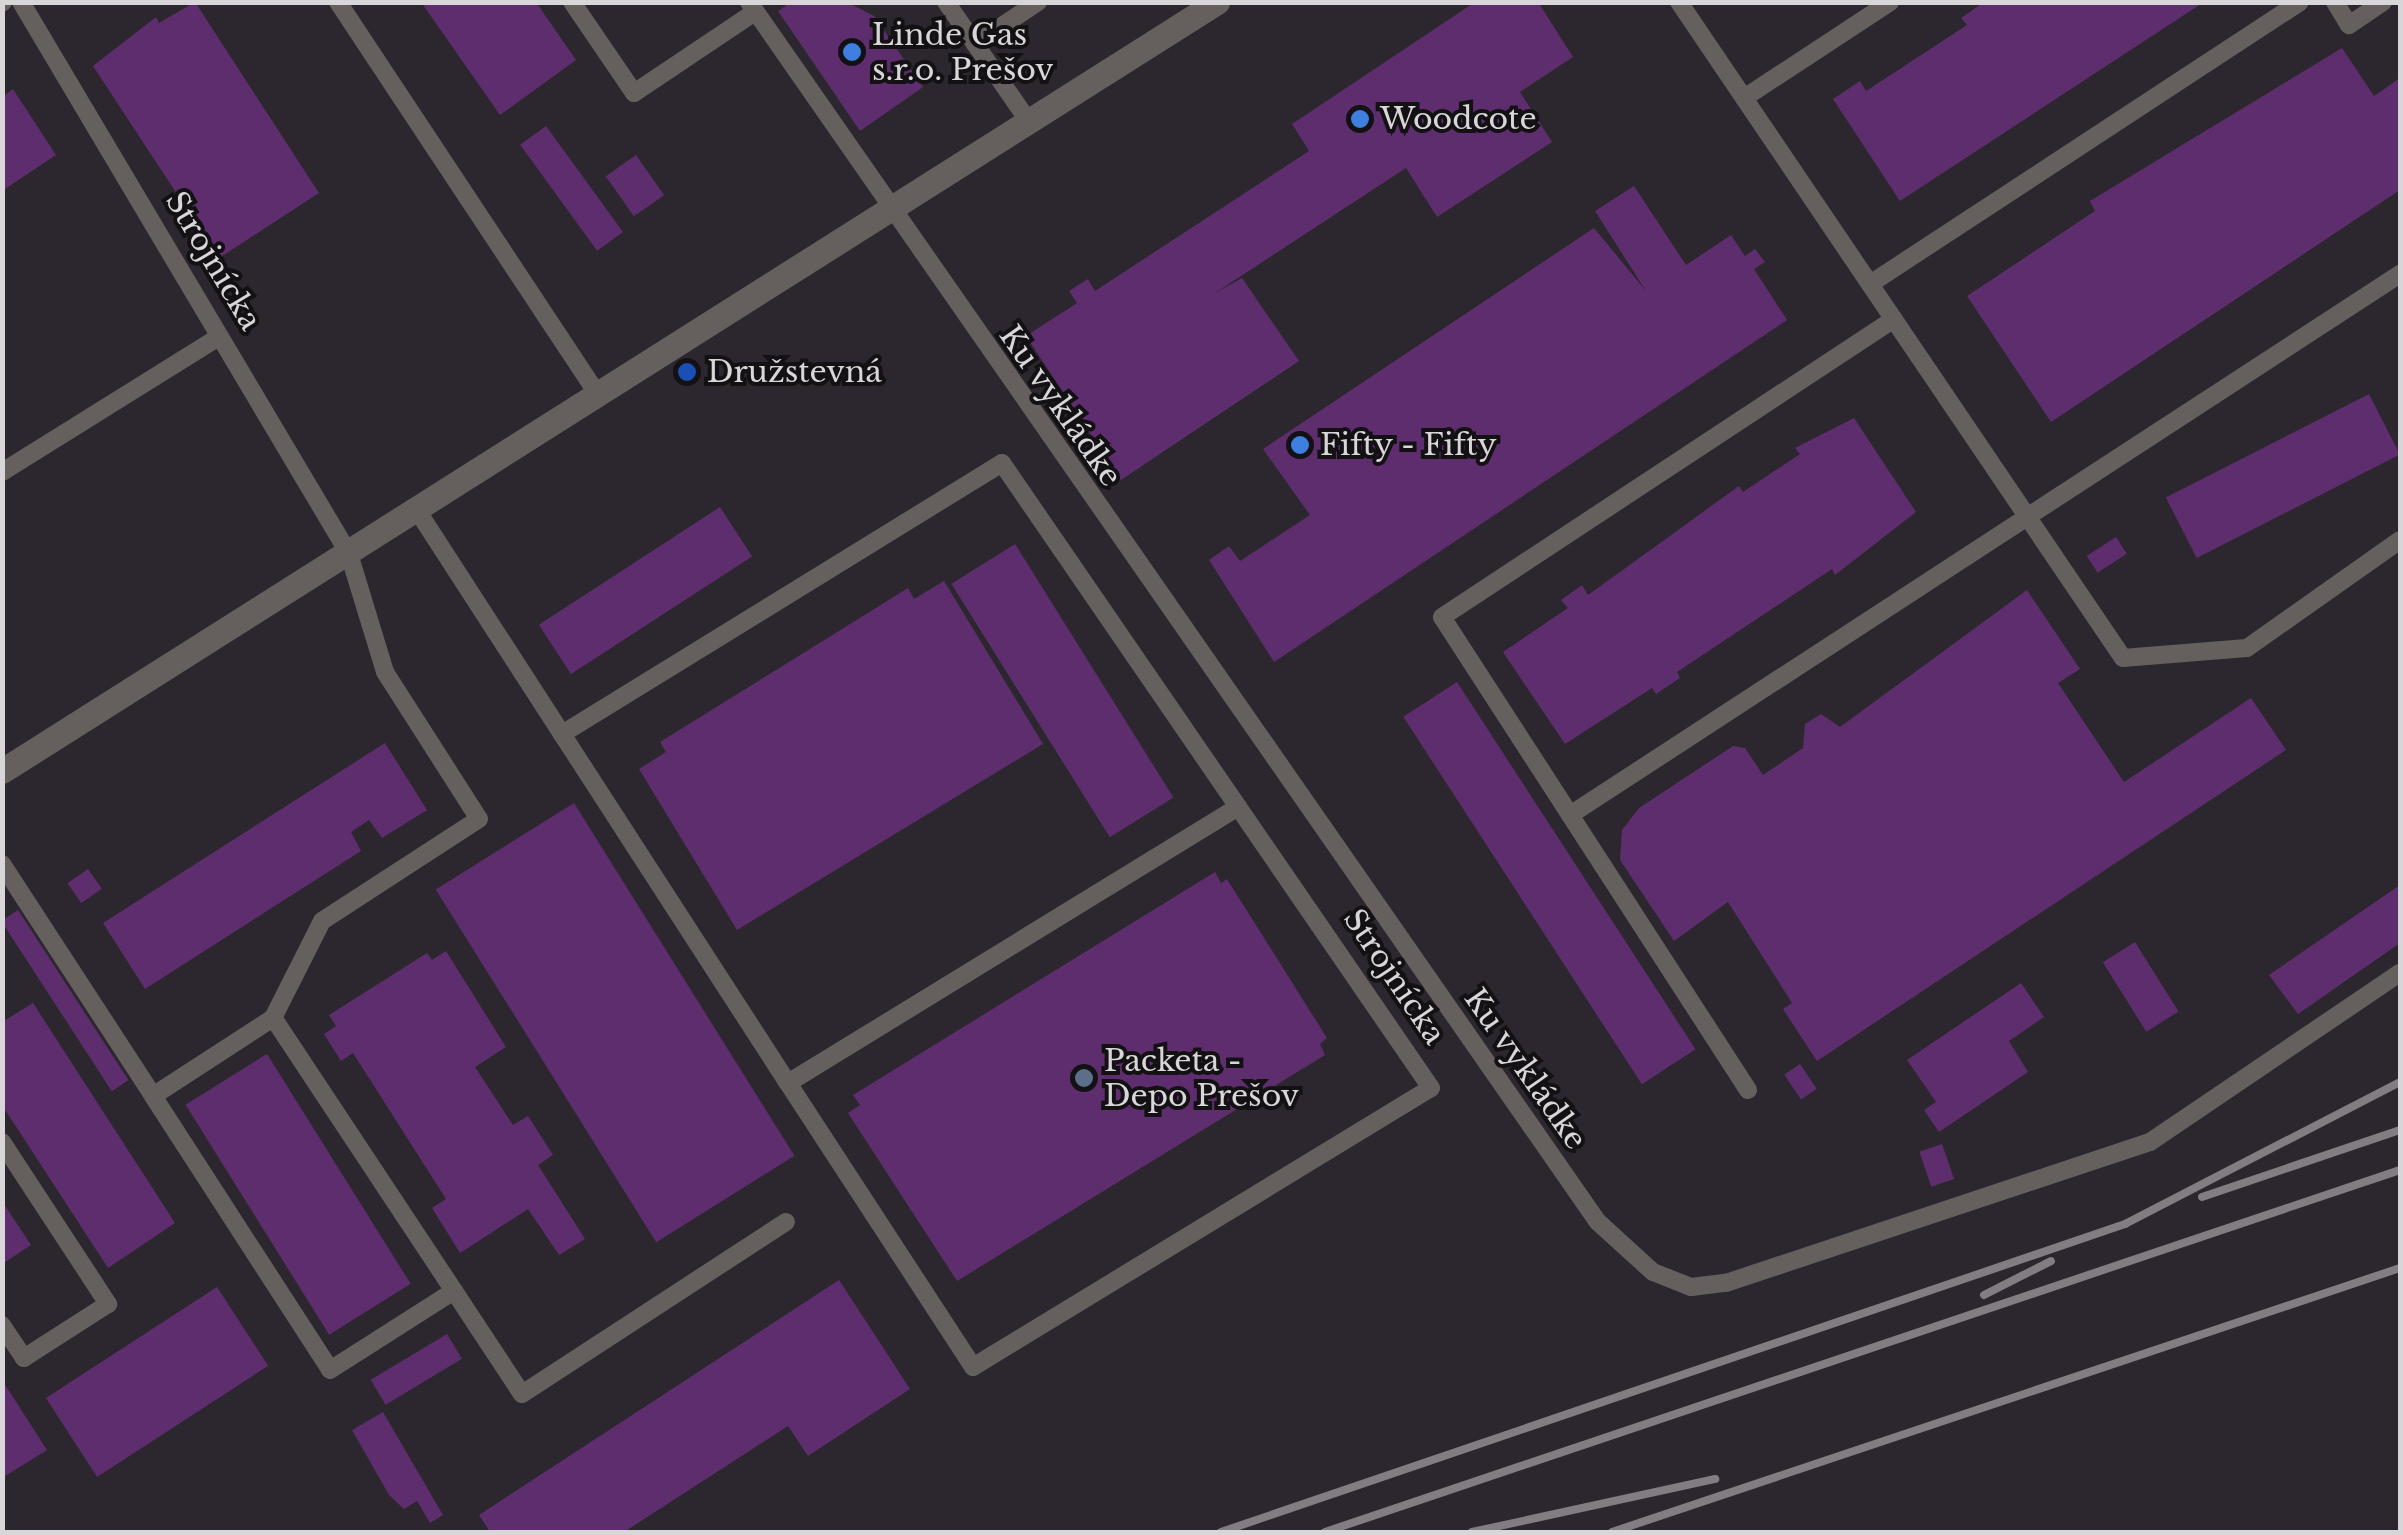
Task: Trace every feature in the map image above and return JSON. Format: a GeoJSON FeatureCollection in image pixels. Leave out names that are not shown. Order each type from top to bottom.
{"type":"FeatureCollection","features":[{"type":"Feature","properties":{"kind":"street"},"geometry":{"type":"LineString","coordinates":[[2,771],[1217,2]]}},
{"type":"Feature","properties":{"kind":"lane","name":"Strojnícka"},"geometry":{"type":"LineString","coordinates":[[21,2],[349,554],[385,672],[479,819],[322,921],[273,1018]]}},
{"type":"Feature","properties":{"kind":"lane"},"geometry":{"type":"LineString","coordinates":[[338,2],[596,393]]}},
{"type":"Feature","properties":{"kind":"lane"},"geometry":{"type":"LineString","coordinates":[[572,2],[634,93],[752,7]]}},
{"type":"Feature","properties":{"kind":"lane"},"geometry":{"type":"LineString","coordinates":[[946,2],[1029,122]]}},
{"type":"Feature","properties":{"kind":"lane"},"geometry":{"type":"LineString","coordinates":[[975,44],[1038,2]]}},
{"type":"Feature","properties":{"kind":"lane"},"geometry":{"type":"LineString","coordinates":[[1679,2],[2123,658],[2246,648],[2400,540]]}},
{"type":"Feature","properties":{"kind":"lane"},"geometry":{"type":"LineString","coordinates":[[1744,98],[1890,2]]}},
{"type":"Feature","properties":{"kind":"lane"},"geometry":{"type":"LineString","coordinates":[[1870,284],[2300,2]]}},
{"type":"Feature","properties":{"kind":"lane"},"geometry":{"type":"LineString","coordinates":[[2335,2],[2350,25],[2383,2]]}},
{"type":"Feature","properties":{"kind":"lane","name":"Ku vykládke"},"geometry":{"type":"LineString","coordinates":[[752,7],[889,211],[1598,1222],[1653,1272],[1691,1287],[1726,1284],[2150,1142],[2400,972]]}},
{"type":"Feature","properties":{"kind":"lane"},"geometry":{"type":"LineString","coordinates":[[1570,816],[2030,520],[2400,274]]}},
{"type":"Feature","properties":{"kind":"lane"},"geometry":{"type":"LineString","coordinates":[[1748,1090],[1442,617],[1894,319]]}},
{"type":"Feature","properties":{"kind":"lane"},"geometry":{"type":"LineString","coordinates":[[2,472],[220,336]]}},
{"type":"Feature","properties":{"kind":"lane","name":"Strojnícka"},"geometry":{"type":"LineString","coordinates":[[416,510],[973,1367],[1431,1088],[1002,463],[562,734]]}},
{"type":"Feature","properties":{"kind":"lane"},"geometry":{"type":"LineString","coordinates":[[788,1083],[1238,807]]}},
{"type":"Feature","properties":{"kind":"lane"},"geometry":{"type":"LineString","coordinates":[[2,864],[330,1370],[454,1290]]}},
{"type":"Feature","properties":{"kind":"lane"},"geometry":{"type":"LineString","coordinates":[[152,1096],[273,1018],[522,1394],[786,1222]]}},
{"type":"Feature","properties":{"kind":"lane"},"geometry":{"type":"LineString","coordinates":[[2,1142],[108,1304],[24,1358],[2,1325]]}},
{"type":"Feature","properties":{"kind":"building"},"geometry":{"type":"Polygon","coordinates":[[[195,2],[319,193],[219,258],[93,66],[156,17],[159,23],[195,2]]]}},
{"type":"Feature","properties":{"kind":"building"},"geometry":{"type":"Polygon","coordinates":[[[421,2],[536,2],[576,60],[500,115],[421,2]]]}},
{"type":"Feature","properties":{"kind":"building","name":"Linde Gas s.r.o. Prešov"},"geometry":{"type":"Polygon","coordinates":[[[791,2],[847,2],[874,16],[923,87],[860,131],[778,11],[791,2]]]}},
{"type":"Feature","properties":{"kind":"building"},"geometry":{"type":"Polygon","coordinates":[[[1475,2],[1538,2],[1573,57],[1520,92],[1552,142],[1437,217],[1406,168],[1215,293],[1242,278],[1299,361],[1121,480],[1026,336],[1077,303],[1069,291],[1088,279],[1095,291],[1309,151],[1292,124],[1475,2]]]}},
{"type":"Feature","properties":{"kind":"building"},"geometry":{"type":"Polygon","coordinates":[[[1984,2],[2204,2],[1900,201],[1833,99],[1860,81],[1866,91],[1967,25],[1961,18],[1984,2]]]}},
{"type":"Feature","properties":{"kind":"building"},"geometry":{"type":"Polygon","coordinates":[[[2342,48],[2374,96],[2400,78],[2400,190],[2051,422],[1967,296],[2095,211],[2090,201],[2342,48]]]}},
{"type":"Feature","properties":{"kind":"building"},"geometry":{"type":"Polygon","coordinates":[[[13,89],[56,155],[2,191],[2,97],[13,89]]]}},
{"type":"Feature","properties":{"kind":"building"},"geometry":{"type":"Polygon","coordinates":[[[546,126],[623,232],[597,251],[520,145],[546,126]]]}},
{"type":"Feature","properties":{"kind":"building"},"geometry":{"type":"Polygon","coordinates":[[[636,155],[664,195],[634,216],[606,176],[636,155]]]}},
{"type":"Feature","properties":{"kind":"building"},"geometry":{"type":"Polygon","coordinates":[[[1634,186],[1686,265],[1731,235],[1745,256],[1755,249],[1765,262],[1754,269],[1787,320],[1274,662],[1209,560],[1229,546],[1240,561],[1310,515],[1263,449],[1594,228],[1646,291],[1595,211],[1634,186]]]}},
{"type":"Feature","properties":{"kind":"building"},"geometry":{"type":"Polygon","coordinates":[[[2369,394],[2400,455],[2197,558],[2166,498],[2369,394]]]}},
{"type":"Feature","properties":{"kind":"building"},"geometry":{"type":"Polygon","coordinates":[[[1854,418],[1916,512],[1835,575],[1832,569],[1677,672],[1680,678],[1656,694],[1652,688],[1565,744],[1503,652],[1568,608],[1561,600],[1582,585],[1588,595],[1739,486],[1743,492],[1800,454],[1795,448],[1854,418]]]}},
{"type":"Feature","properties":{"kind":"building"},"geometry":{"type":"Polygon","coordinates":[[[720,507],[752,556],[571,674],[539,625],[720,507]]]}},
{"type":"Feature","properties":{"kind":"building"},"geometry":{"type":"Polygon","coordinates":[[[2116,537],[2127,554],[2098,573],[2087,556],[2116,537]]]}},
{"type":"Feature","properties":{"kind":"building"},"geometry":{"type":"Polygon","coordinates":[[[1015,544],[1173,798],[1110,837],[951,584],[1015,544]]]}},
{"type":"Feature","properties":{"kind":"building"},"geometry":{"type":"Polygon","coordinates":[[[944,581],[1043,744],[737,930],[639,769],[666,752],[660,742],[908,588],[914,599],[944,581]]]}},
{"type":"Feature","properties":{"kind":"building"},"geometry":{"type":"Polygon","coordinates":[[[2027,590],[2080,669],[2058,683],[2124,782],[2251,698],[2286,750],[1817,1061],[1783,1009],[1792,1003],[1728,902],[1674,941],[1620,860],[1622,830],[1639,808],[1733,746],[1745,748],[1763,775],[1803,748],[1805,724],[1821,714],[1840,727],[2027,590]]]}},
{"type":"Feature","properties":{"kind":"building"},"geometry":{"type":"Polygon","coordinates":[[[1457,682],[1696,1049],[1642,1084],[1403,717],[1457,682]]]}},
{"type":"Feature","properties":{"kind":"building"},"geometry":{"type":"Polygon","coordinates":[[[385,743],[427,810],[382,838],[369,820],[351,832],[361,851],[145,989],[103,923],[385,743]]]}},
{"type":"Feature","properties":{"kind":"building"},"geometry":{"type":"Polygon","coordinates":[[[574,803],[794,1156],[656,1242],[436,889],[574,803]]]}},
{"type":"Feature","properties":{"kind":"building"},"geometry":{"type":"Polygon","coordinates":[[[88,869],[102,889],[81,903],[68,883],[88,869]]]}},
{"type":"Feature","properties":{"kind":"building","name":"Packeta - Depo Prešov"},"geometry":{"type":"Polygon","coordinates":[[[1215,872],[1221,883],[1227,879],[1327,1038],[1320,1044],[1325,1055],[957,1281],[848,1113],[860,1105],[853,1095],[1215,872]]]}},
{"type":"Feature","properties":{"kind":"building"},"geometry":{"type":"Polygon","coordinates":[[[2400,885],[2400,943],[2298,1014],[2269,975],[2400,885]]]}},
{"type":"Feature","properties":{"kind":"building"},"geometry":{"type":"Polygon","coordinates":[[[18,910],[129,1080],[112,1091],[2,922],[18,910]]]}},
{"type":"Feature","properties":{"kind":"building"},"geometry":{"type":"Polygon","coordinates":[[[2135,942],[2178,1012],[2146,1032],[2103,962],[2135,942]]]}},
{"type":"Feature","properties":{"kind":"building"},"geometry":{"type":"Polygon","coordinates":[[[446,951],[506,1047],[475,1067],[513,1125],[528,1116],[553,1155],[538,1165],[585,1239],[559,1255],[528,1209],[460,1253],[432,1208],[446,1199],[353,1053],[341,1061],[324,1034],[336,1026],[329,1015],[427,953],[432,960],[446,951]]]}},
{"type":"Feature","properties":{"kind":"building"},"geometry":{"type":"Polygon","coordinates":[[[2021,983],[2044,1017],[2009,1041],[2028,1072],[1939,1132],[1924,1110],[1936,1102],[1907,1060],[2021,983]]]}},
{"type":"Feature","properties":{"kind":"building"},"geometry":{"type":"Polygon","coordinates":[[[33,1003],[175,1223],[108,1268],[2,1105],[2,1022],[33,1003]]]}},
{"type":"Feature","properties":{"kind":"building"},"geometry":{"type":"Polygon","coordinates":[[[267,1054],[411,1284],[329,1335],[186,1105],[267,1054]]]}},
{"type":"Feature","properties":{"kind":"building"},"geometry":{"type":"Polygon","coordinates":[[[1800,1064],[1817,1089],[1801,1099],[1784,1075],[1800,1064]]]}},
{"type":"Feature","properties":{"kind":"building"},"geometry":{"type":"Polygon","coordinates":[[[1942,1144],[1954,1179],[1931,1187],[1919,1152],[1942,1144]]]}},
{"type":"Feature","properties":{"kind":"building"},"geometry":{"type":"Polygon","coordinates":[[[2,1201],[31,1245],[2,1264],[2,1201]]]}},
{"type":"Feature","properties":{"kind":"building"},"geometry":{"type":"Polygon","coordinates":[[[839,1280],[910,1389],[808,1456],[788,1426],[624,1532],[490,1532],[479,1515],[839,1280]]]}},
{"type":"Feature","properties":{"kind":"building"},"geometry":{"type":"Polygon","coordinates":[[[217,1287],[268,1366],[97,1477],[46,1398],[217,1287]]]}},
{"type":"Feature","properties":{"kind":"building"},"geometry":{"type":"Polygon","coordinates":[[[447,1334],[462,1359],[386,1405],[371,1380],[447,1334]]]}},
{"type":"Feature","properties":{"kind":"building"},"geometry":{"type":"Polygon","coordinates":[[[2,1380],[47,1450],[2,1478],[2,1380]]]}},
{"type":"Feature","properties":{"kind":"building"},"geometry":{"type":"Polygon","coordinates":[[[383,1412],[443,1515],[430,1523],[417,1501],[404,1509],[389,1495],[352,1430],[383,1412]]]}},
{"type":"Feature","properties":{"kind":"railway"},"geometry":{"type":"LineString","coordinates":[[1221,1532],[2125,1224],[2400,1082]]}},
{"type":"Feature","properties":{"kind":"railway"},"geometry":{"type":"LineString","coordinates":[[2202,1197],[2400,1130]]}},
{"type":"Feature","properties":{"kind":"railway"},"geometry":{"type":"LineString","coordinates":[[1325,1532],[2400,1170]]}},
{"type":"Feature","properties":{"kind":"railway"},"geometry":{"type":"LineString","coordinates":[[1984,1295],[2051,1261]]}},
{"type":"Feature","properties":{"kind":"railway"},"geometry":{"type":"LineString","coordinates":[[1612,1532],[2400,1268]]}},
{"type":"Feature","properties":{"kind":"railway"},"geometry":{"type":"LineString","coordinates":[[1472,1532],[1715,1479]]}},
{"type":"Feature","properties":{"kind":"place","name":"Linde Gas s.r.o. Prešov"},"geometry":{"type":"Point","coordinates":[852,52]}},
{"type":"Feature","properties":{"kind":"place","name":"Woodcote"},"geometry":{"type":"Point","coordinates":[1360,119]}},
{"type":"Feature","properties":{"kind":"place","name":"Družstevná"},"geometry":{"type":"Point","coordinates":[687,372]}},
{"type":"Feature","properties":{"kind":"place","name":"Fifty - Fifty"},"geometry":{"type":"Point","coordinates":[1300,445]}},
{"type":"Feature","properties":{"kind":"place","name":"Packeta - Depo Prešov"},"geometry":{"type":"Point","coordinates":[1084,1078]}}]}
